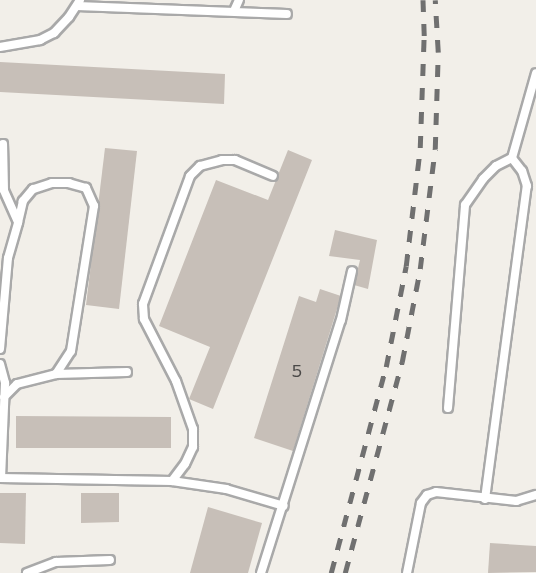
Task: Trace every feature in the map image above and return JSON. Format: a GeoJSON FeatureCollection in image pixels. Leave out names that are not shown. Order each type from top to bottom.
{"type":"FeatureCollection","features":[{"type":"Feature","properties":{"kind":"lane"},"geometry":{"type":"LineString","coordinates":[[234,11],[239,0]]}},
{"type":"Feature","properties":{"kind":"lane"},"geometry":{"type":"LineString","coordinates":[[0,47],[40,40],[54,33],[79,3],[287,14]]}},
{"type":"Feature","properties":{"kind":"lane"},"geometry":{"type":"LineString","coordinates":[[448,408],[465,204],[483,178],[496,166],[512,158],[536,73]]}},
{"type":"Feature","properties":{"kind":"lane"},"geometry":{"type":"LineString","coordinates":[[3,144],[4,190],[18,222]]}},
{"type":"Feature","properties":{"kind":"lane"},"geometry":{"type":"LineString","coordinates":[[486,499],[527,186],[522,171],[512,158]]}},
{"type":"Feature","properties":{"kind":"lane"},"geometry":{"type":"LineString","coordinates":[[172,481],[185,464],[193,447],[193,429],[176,381],[144,319],[143,304],[190,176],[200,166],[222,160],[235,160],[273,176]]}},
{"type":"Feature","properties":{"kind":"lane"},"geometry":{"type":"LineString","coordinates":[[0,349],[9,258],[23,201],[33,189],[51,183],[69,183],[86,188],[94,206],[71,351],[56,374]]}},
{"type":"Feature","properties":{"kind":"lane"},"geometry":{"type":"LineString","coordinates":[[261,573],[341,320],[352,271]]}},
{"type":"Feature","properties":{"kind":"lane"},"geometry":{"type":"LineString","coordinates":[[0,364],[5,383],[0,478],[172,481],[226,489],[284,506]]}},
{"type":"Feature","properties":{"kind":"lane"},"geometry":{"type":"LineString","coordinates":[[3,397],[17,384],[56,374],[128,372]]}},
{"type":"Feature","properties":{"kind":"lane"},"geometry":{"type":"LineString","coordinates":[[407,573],[421,503],[427,495],[436,492],[516,501],[536,495]]}},
{"type":"Feature","properties":{"kind":"lane"},"geometry":{"type":"LineString","coordinates":[[27,573],[56,562],[110,560]]}},
{"type":"Feature","properties":{"kind":"building"},"geometry":{"type":"Polygon","coordinates":[[[0,62],[225,74],[224,104],[0,92],[0,62]]]}},
{"type":"Feature","properties":{"kind":"building"},"geometry":{"type":"Polygon","coordinates":[[[105,148],[137,151],[119,309],[86,305],[105,148]]]}},
{"type":"Feature","properties":{"kind":"building"},"geometry":{"type":"Polygon","coordinates":[[[288,150],[312,160],[213,409],[189,399],[210,347],[159,326],[216,180],[268,200],[288,150]]]}},
{"type":"Feature","properties":{"kind":"building"},"geometry":{"type":"Polygon","coordinates":[[[335,230],[377,240],[368,289],[354,285],[360,260],[329,256],[335,230]]]}},
{"type":"Feature","properties":{"kind":"building"},"geometry":{"type":"Polygon","coordinates":[[[320,289],[341,296],[293,451],[254,438],[299,296],[316,302],[320,289]]]}},
{"type":"Feature","properties":{"kind":"building"},"geometry":{"type":"Polygon","coordinates":[[[16,416],[171,417],[171,448],[16,448],[16,416]]]}},
{"type":"Feature","properties":{"kind":"building"},"geometry":{"type":"Polygon","coordinates":[[[0,493],[26,493],[25,544],[0,543],[0,493]]]}},
{"type":"Feature","properties":{"kind":"building"},"geometry":{"type":"Polygon","coordinates":[[[81,493],[119,493],[119,522],[81,523],[81,493]]]}},
{"type":"Feature","properties":{"kind":"building"},"geometry":{"type":"Polygon","coordinates":[[[208,507],[262,523],[248,573],[190,573],[208,507]]]}},
{"type":"Feature","properties":{"kind":"building"},"geometry":{"type":"Polygon","coordinates":[[[490,543],[536,546],[536,572],[488,573],[490,543]]]}},
{"type":"Feature","properties":{"kind":"railway"},"geometry":{"type":"LineString","coordinates":[[331,573],[386,367],[406,266],[420,148],[423,0]]}},
{"type":"Feature","properties":{"kind":"railway"},"geometry":{"type":"LineString","coordinates":[[345,573],[402,362],[420,269],[435,149],[438,52],[435,0]]}}]}
